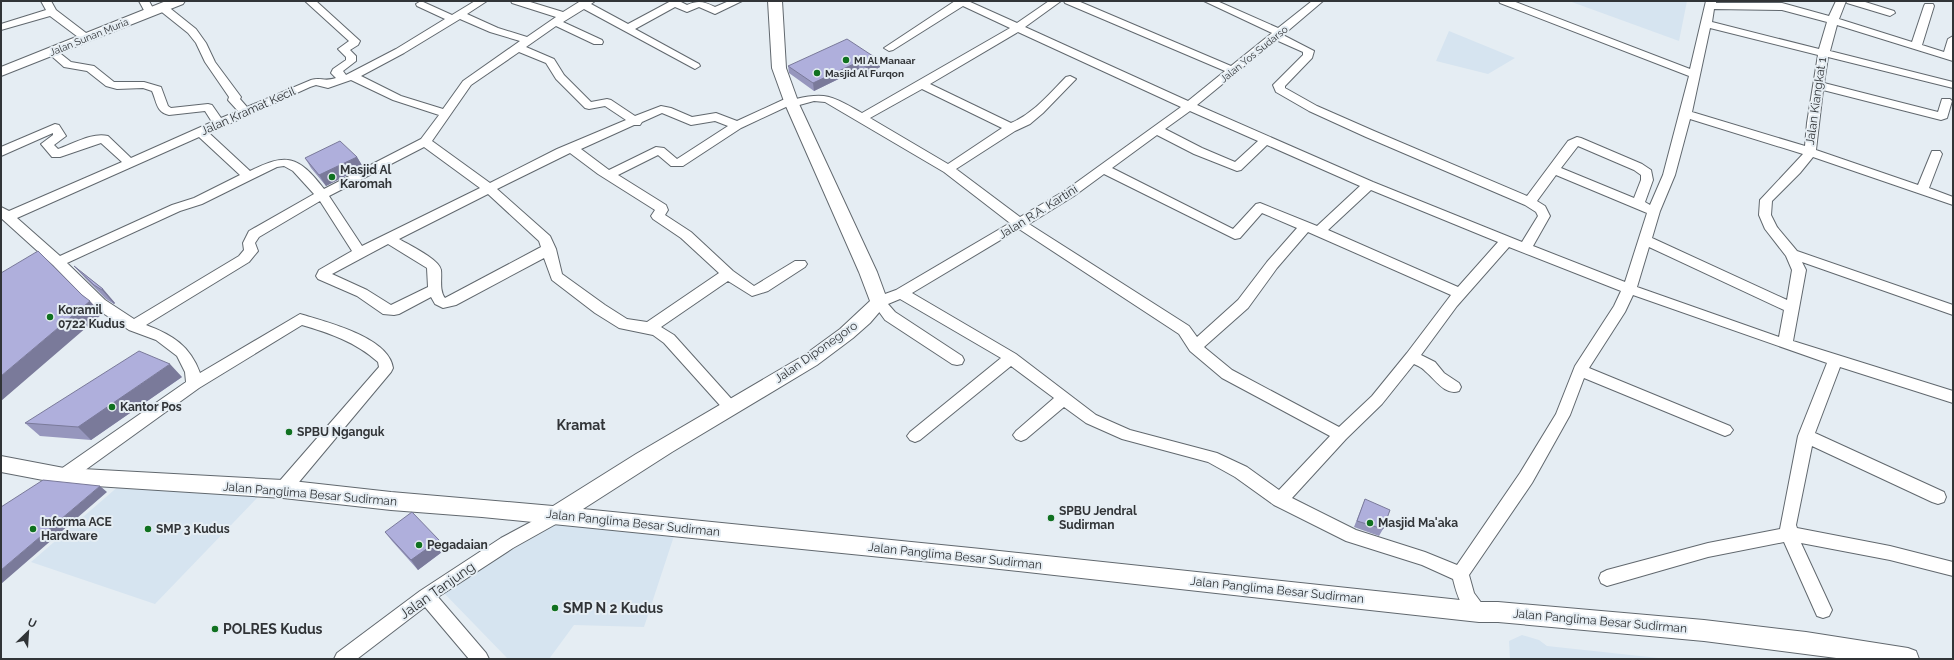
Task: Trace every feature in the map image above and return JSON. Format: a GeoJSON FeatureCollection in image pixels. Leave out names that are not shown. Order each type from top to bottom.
{"type":"FeatureCollection","features":[{"type":"Feature","properties":{"kind":"main road","name":"Jalan Sunan Muria"},"geometry":{"type":"LineString","coordinates":[[1,72],[86,38],[152,7],[178,1]]}},
{"type":"Feature","properties":{"kind":"main road"},"geometry":{"type":"LineString","coordinates":[[775,1],[779,68],[792,102],[868,272],[878,302]]}},
{"type":"Feature","properties":{"kind":"main road","name":"Jalan Diponegoro"},"geometry":{"type":"LineString","coordinates":[[556,515],[601,486],[817,355],[866,317],[878,302]]}},
{"type":"Feature","properties":{"kind":"main road","name":"Jalan Panglima Besar Sudirman"},"geometry":{"type":"LineString","coordinates":[[1,464],[64,476],[283,489],[391,501],[556,515],[989,559],[1478,612],[1498,612],[1705,631],[1864,651],[1908,659]]}},
{"type":"Feature","properties":{"kind":"street"},"geometry":{"type":"LineString","coordinates":[[46,1],[52,12],[86,38]]}},
{"type":"Feature","properties":{"kind":"street"},"geometry":{"type":"LineString","coordinates":[[310,1],[354,41],[354,43],[343,49],[351,56],[351,61],[338,69],[337,74],[397,98],[445,113]]}},
{"type":"Feature","properties":{"kind":"street","name":"Jalan Kramat Kecil"},"geometry":{"type":"LineString","coordinates":[[3,214],[130,163],[306,85],[320,82],[328,85],[348,78],[400,51],[482,1]]}},
{"type":"Feature","properties":{"kind":"street"},"geometry":{"type":"LineString","coordinates":[[516,1],[560,19],[598,42]]}},
{"type":"Feature","properties":{"kind":"street"},"geometry":{"type":"LineString","coordinates":[[627,29],[673,2],[687,9],[699,3],[715,11],[737,1]]}},
{"type":"Feature","properties":{"kind":"street"},"geometry":{"type":"LineString","coordinates":[[862,118],[1017,28],[1056,1]]}},
{"type":"Feature","properties":{"kind":"street"},"geometry":{"type":"LineString","coordinates":[[1069,1],[1234,71]]}},
{"type":"Feature","properties":{"kind":"street"},"geometry":{"type":"LineString","coordinates":[[1209,1],[1309,51],[1308,56],[1279,85],[1280,90],[1296,100],[1529,202],[1541,209],[1544,216],[1526,248]]}},
{"type":"Feature","properties":{"kind":"street","name":"Jalan Yos Sudarso"},"geometry":{"type":"LineString","coordinates":[[1189,106],[1234,71],[1318,1]]}},
{"type":"Feature","properties":{"kind":"street"},"geometry":{"type":"LineString","coordinates":[[1504,1],[1695,75]]}},
{"type":"Feature","properties":{"kind":"street","name":"Jalan Kiangkat 1"},"geometry":{"type":"LineString","coordinates":[[1785,344],[1799,270],[1792,254],[1771,229],[1765,215],[1766,200],[1799,167],[1810,152],[1823,52],[1831,21],[1841,1]]}},
{"type":"Feature","properties":{"kind":"street"},"geometry":{"type":"LineString","coordinates":[[1851,1],[1890,13]]}},
{"type":"Feature","properties":{"kind":"street"},"geometry":{"type":"LineString","coordinates":[[889,48],[961,2],[1265,140],[1369,185],[1507,241],[1629,289],[1785,344],[1953,397]]}},
{"type":"Feature","properties":{"kind":"street"},"geometry":{"type":"LineString","coordinates":[[134,326],[244,259],[251,251],[249,243],[254,234],[321,195],[425,142],[467,83],[560,19],[586,3],[627,29],[695,66]]}},
{"type":"Feature","properties":{"kind":"street"},"geometry":{"type":"LineString","coordinates":[[422,4],[494,30],[525,44],[550,61],[560,77],[589,106],[607,102],[636,122]]}},
{"type":"Feature","properties":{"kind":"street"},"geometry":{"type":"LineString","coordinates":[[1646,207],[1669,175],[1686,114],[1711,4],[1741,8],[1774,5],[1792,8],[1916,46],[1952,48]]}},
{"type":"Feature","properties":{"kind":"street"},"geometry":{"type":"LineString","coordinates":[[1916,46],[1929,6]]}},
{"type":"Feature","properties":{"kind":"street"},"geometry":{"type":"LineString","coordinates":[[152,7],[192,31],[201,43],[210,62],[235,97],[234,100],[246,112]]}},
{"type":"Feature","properties":{"kind":"street"},"geometry":{"type":"LineString","coordinates":[[1,27],[52,12]]}},
{"type":"Feature","properties":{"kind":"street"},"geometry":{"type":"LineString","coordinates":[[1707,24],[1951,84],[1950,102],[1943,116],[1941,116],[1818,85]]}},
{"type":"Feature","properties":{"kind":"street"},"geometry":{"type":"LineString","coordinates":[[52,52],[68,65],[90,68],[110,84],[117,86],[144,85],[157,90],[161,98],[163,108],[168,112],[208,107],[219,124]]}},
{"type":"Feature","properties":{"kind":"street"},"geometry":{"type":"LineString","coordinates":[[948,169],[1012,128],[1026,122],[1039,111],[1070,79]]}},
{"type":"Feature","properties":{"kind":"street"},"geometry":{"type":"LineString","coordinates":[[921,84],[1012,128]]}},
{"type":"Feature","properties":{"kind":"street"},"geometry":{"type":"LineString","coordinates":[[609,174],[656,151],[660,151],[675,163],[678,163],[737,125],[792,102],[814,98],[828,99],[948,169],[966,181],[1020,224],[1184,330],[1195,347],[1227,374],[1340,435]]}},
{"type":"Feature","properties":{"kind":"street","name":"Jalan R.A. Kartini"},"geometry":{"type":"LineString","coordinates":[[878,302],[900,293],[1020,224],[1070,193],[1189,106]]}},
{"type":"Feature","properties":{"kind":"street"},"geometry":{"type":"LineString","coordinates":[[435,289],[394,310],[388,310],[362,293],[323,276],[324,273],[359,253],[490,189],[561,152],[636,122],[661,109],[667,110],[691,121],[716,118],[737,125]]}},
{"type":"Feature","properties":{"kind":"street"},"geometry":{"type":"LineString","coordinates":[[1686,114],[1810,152],[1953,201]]}},
{"type":"Feature","properties":{"kind":"street"},"geometry":{"type":"LineString","coordinates":[[1,152],[55,128],[60,136],[47,144],[56,154],[97,139],[104,139],[130,163]]}},
{"type":"Feature","properties":{"kind":"street"},"geometry":{"type":"LineString","coordinates":[[1157,130],[1204,154],[1237,167],[1265,140]]}},
{"type":"Feature","properties":{"kind":"street"},"geometry":{"type":"LineString","coordinates":[[201,132],[248,176]]}},
{"type":"Feature","properties":{"kind":"street"},"geometry":{"type":"LineString","coordinates":[[1478,612],[1466,597],[1460,574],[1526,478],[1562,415],[1580,370],[1620,308],[1629,289],[1645,240],[1646,173],[1577,141],[1572,144],[1529,202]]}},
{"type":"Feature","properties":{"kind":"street"},"geometry":{"type":"LineString","coordinates":[[425,142],[490,189],[545,239],[549,249],[553,271],[557,277],[600,309],[624,324],[649,328],[669,339],[731,408]]}},
{"type":"Feature","properties":{"kind":"street"},"geometry":{"type":"LineString","coordinates":[[572,148],[662,208],[657,216],[686,235],[728,274],[750,290],[755,291],[800,264]]}},
{"type":"Feature","properties":{"kind":"street"},"geometry":{"type":"LineString","coordinates":[[1922,190],[1936,154]]}},
{"type":"Feature","properties":{"kind":"street"},"geometry":{"type":"LineString","coordinates":[[58,262],[176,208],[198,201],[273,164],[282,162],[288,163],[304,173],[321,195],[359,253]]}},
{"type":"Feature","properties":{"kind":"street"},"geometry":{"type":"LineString","coordinates":[[1103,169],[1234,235],[1260,207],[1305,227],[1319,231],[1460,293]]}},
{"type":"Feature","properties":{"kind":"street"},"geometry":{"type":"LineString","coordinates":[[1553,171],[1561,172],[1646,207]]}},
{"type":"Feature","properties":{"kind":"street"},"geometry":{"type":"LineString","coordinates":[[1319,231],[1369,185]]}},
{"type":"Feature","properties":{"kind":"street"},"geometry":{"type":"LineString","coordinates":[[3,214],[58,262],[100,304],[134,326],[161,336],[183,353],[192,372],[194,384]]}},
{"type":"Feature","properties":{"kind":"street"},"geometry":{"type":"LineString","coordinates":[[1195,347],[1243,304],[1272,265],[1305,227]]}},
{"type":"Feature","properties":{"kind":"street"},"geometry":{"type":"LineString","coordinates":[[388,238],[432,265],[434,268],[435,289],[439,301],[447,303],[549,249]]}},
{"type":"Feature","properties":{"kind":"street"},"geometry":{"type":"LineString","coordinates":[[1645,240],[1792,308]]}},
{"type":"Feature","properties":{"kind":"street"},"geometry":{"type":"LineString","coordinates":[[1280,500],[1340,435],[1377,400],[1412,357],[1460,293],[1507,241]]}},
{"type":"Feature","properties":{"kind":"street"},"geometry":{"type":"LineString","coordinates":[[1792,254],[1953,310]]}},
{"type":"Feature","properties":{"kind":"street"},"geometry":{"type":"LineString","coordinates":[[649,328],[728,274]]}},
{"type":"Feature","properties":{"kind":"street"},"geometry":{"type":"LineString","coordinates":[[900,293],[968,331],[1011,358],[1091,419],[1127,435],[1212,457],[1241,472],[1280,500],[1352,536],[1425,559],[1460,574]]}},
{"type":"Feature","properties":{"kind":"street"},"geometry":{"type":"LineString","coordinates":[[878,302],[890,316],[957,360]]}},
{"type":"Feature","properties":{"kind":"street"},"geometry":{"type":"LineString","coordinates":[[64,476],[194,384],[300,319],[332,329],[368,346],[385,360],[386,368],[283,489]]}},
{"type":"Feature","properties":{"kind":"street"},"geometry":{"type":"LineString","coordinates":[[1412,357],[1430,366],[1439,377],[1454,387]]}},
{"type":"Feature","properties":{"kind":"street"},"geometry":{"type":"LineString","coordinates":[[915,436],[1011,358]]}},
{"type":"Feature","properties":{"kind":"street"},"geometry":{"type":"LineString","coordinates":[[1824,610],[1789,534],[1788,525],[1806,436],[1835,360]]}},
{"type":"Feature","properties":{"kind":"street"},"geometry":{"type":"LineString","coordinates":[[1580,370],[1725,430]]}},
{"type":"Feature","properties":{"kind":"street"},"geometry":{"type":"LineString","coordinates":[[1021,435],[1063,399]]}},
{"type":"Feature","properties":{"kind":"street"},"geometry":{"type":"LineString","coordinates":[[1806,436],[1938,497]]}},
{"type":"Feature","properties":{"kind":"street","name":"Jalan Tanjung"},"geometry":{"type":"LineString","coordinates":[[343,659],[426,596],[507,543],[556,515]]}},
{"type":"Feature","properties":{"kind":"street"},"geometry":{"type":"LineString","coordinates":[[1607,578],[1708,550],[1789,534],[1890,553],[1953,569]]}},
{"type":"Feature","properties":{"kind":"street"},"geometry":{"type":"LineString","coordinates":[[426,596],[480,659]]}},
{"type":"Feature","properties":{"kind":"shaded area"},"geometry":{"type":"Polygon","coordinates":[[[1569,1],[1687,1],[1679,41],[1569,1]]]}},
{"type":"Feature","properties":{"kind":"shaded area"},"geometry":{"type":"Polygon","coordinates":[[[1449,31],[1515,58],[1488,74],[1436,61],[1449,31]]]}},
{"type":"Feature","properties":{"kind":"shaded area","name":"SMP 3 Kudus"},"geometry":{"type":"Polygon","coordinates":[[[128,478],[259,496],[155,604],[31,562],[128,478]]]}},
{"type":"Feature","properties":{"kind":"shaded area","name":"SMP N 2 Kudus"},"geometry":{"type":"Polygon","coordinates":[[[557,523],[674,536],[644,627],[574,625],[549,659],[508,659],[442,591],[557,523]]]}},
{"type":"Feature","properties":{"kind":"shaded area"},"geometry":{"type":"Polygon","coordinates":[[[1522,635],[1539,640],[1547,646],[1668,659],[1510,659],[1509,641],[1522,635]]]}},
{"type":"Feature","properties":{"kind":"building"},"geometry":{"type":"Polygon","coordinates":[[[847,39],[879,60],[866,67],[858,62],[813,83],[788,66],[847,39]]]}},
{"type":"Feature","properties":{"kind":"building"},"geometry":{"type":"Polygon","coordinates":[[[340,141],[357,157],[319,175],[305,158],[340,141]]]}},
{"type":"Feature","properties":{"kind":"building","name":"Koramil 0722 Kudus"},"geometry":{"type":"Polygon","coordinates":[[[38,251],[82,295],[90,301],[1,376],[1,273],[38,251]]]}},
{"type":"Feature","properties":{"kind":"building"},"geometry":{"type":"Polygon","coordinates":[[[74,266],[103,289],[102,290],[94,285],[74,266]]]}},
{"type":"Feature","properties":{"kind":"building"},"geometry":{"type":"Polygon","coordinates":[[[139,351],[170,364],[78,427],[25,423],[139,351]]]}},
{"type":"Feature","properties":{"kind":"building","name":"Informa ACE Hardware"},"geometry":{"type":"Polygon","coordinates":[[[43,480],[100,486],[1,570],[1,507],[43,480]]]}},
{"type":"Feature","properties":{"kind":"building"},"geometry":{"type":"Polygon","coordinates":[[[1365,499],[1390,510],[1383,529],[1357,521],[1365,499]]]}},
{"type":"Feature","properties":{"kind":"building","name":"Pegadaian"},"geometry":{"type":"Polygon","coordinates":[[[412,512],[439,540],[411,560],[385,532],[412,512]]]}},
{"type":"Feature","properties":{"kind":"place","name":"MI Al Manaar"},"geometry":{"type":"Point","coordinates":[846,60]}},
{"type":"Feature","properties":{"kind":"place","name":"Masjid Al Furqon"},"geometry":{"type":"Point","coordinates":[817,73]}},
{"type":"Feature","properties":{"kind":"place","name":"Masjid Al Karomah"},"geometry":{"type":"Point","coordinates":[332,177]}},
{"type":"Feature","properties":{"kind":"place","name":"Koramil 0722 Kudus"},"geometry":{"type":"Point","coordinates":[50,317]}},
{"type":"Feature","properties":{"kind":"place","name":"Kantor Pos"},"geometry":{"type":"Point","coordinates":[112,407]}},
{"type":"Feature","properties":{"kind":"place","name":"SPBU Nganguk"},"geometry":{"type":"Point","coordinates":[289,432]}},
{"type":"Feature","properties":{"kind":"place","name":"SPBU Jendral Sudirman"},"geometry":{"type":"Point","coordinates":[1051,518]}},
{"type":"Feature","properties":{"kind":"place","name":"Masjid Ma'aka"},"geometry":{"type":"Point","coordinates":[1370,523]}},
{"type":"Feature","properties":{"kind":"place","name":"Informa ACE Hardware"},"geometry":{"type":"Point","coordinates":[33,529]}},
{"type":"Feature","properties":{"kind":"place","name":"SMP 3 Kudus"},"geometry":{"type":"Point","coordinates":[148,529]}},
{"type":"Feature","properties":{"kind":"place","name":"Pegadaian"},"geometry":{"type":"Point","coordinates":[419,545]}},
{"type":"Feature","properties":{"kind":"place","name":"SMP N 2 Kudus"},"geometry":{"type":"Point","coordinates":[555,608]}},
{"type":"Feature","properties":{"kind":"place","name":"POLRES Kudus"},"geometry":{"type":"Point","coordinates":[215,629]}},
{"type":"Feature","properties":{"kind":"district","name":"Kramat"},"geometry":{"type":"Point","coordinates":[581,425]}}]}
